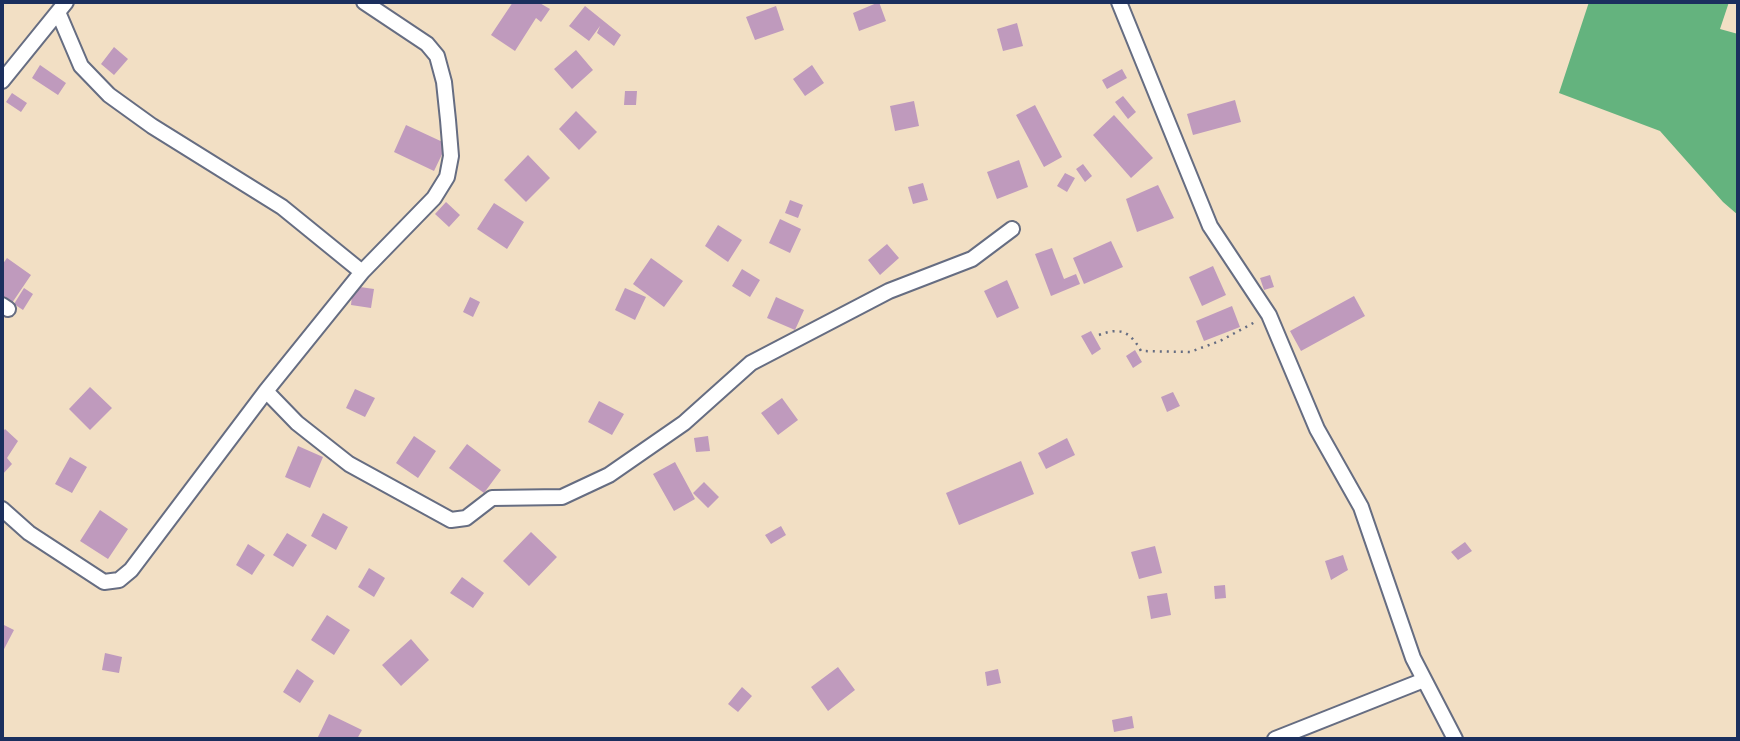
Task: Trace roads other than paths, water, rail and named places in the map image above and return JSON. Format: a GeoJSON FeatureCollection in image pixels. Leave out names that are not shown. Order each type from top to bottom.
{"type":"FeatureCollection","features":[{"type":"Feature","properties":{"kind":"street"},"geometry":{"type":"LineString","coordinates":[[2,509],[29,533],[104,582],[119,580],[131,570],[266,391],[362,272],[434,198],[447,177],[451,156],[444,82],[437,57],[427,44],[364,2]]}},
{"type":"Feature","properties":{"kind":"street"},"geometry":{"type":"LineString","coordinates":[[1119,2],[1210,226],[1269,315],[1317,429],[1361,507],[1413,659],[1455,739]]}},
{"type":"Feature","properties":{"kind":"street"},"geometry":{"type":"LineString","coordinates":[[62,7],[81,66],[109,95],[152,126],[282,207],[362,272]]}},
{"type":"Feature","properties":{"kind":"street"},"geometry":{"type":"LineString","coordinates":[[2,81],[62,7]]}},
{"type":"Feature","properties":{"kind":"street"},"geometry":{"type":"LineString","coordinates":[[266,391],[297,423],[349,464],[451,520],[466,518],[492,498],[562,497],[609,475],[684,422],[751,363],[889,291],[972,259],[1012,229]]}},
{"type":"Feature","properties":{"kind":"street"},"geometry":{"type":"LineString","coordinates":[[1275,739],[1424,680]]}}]}
